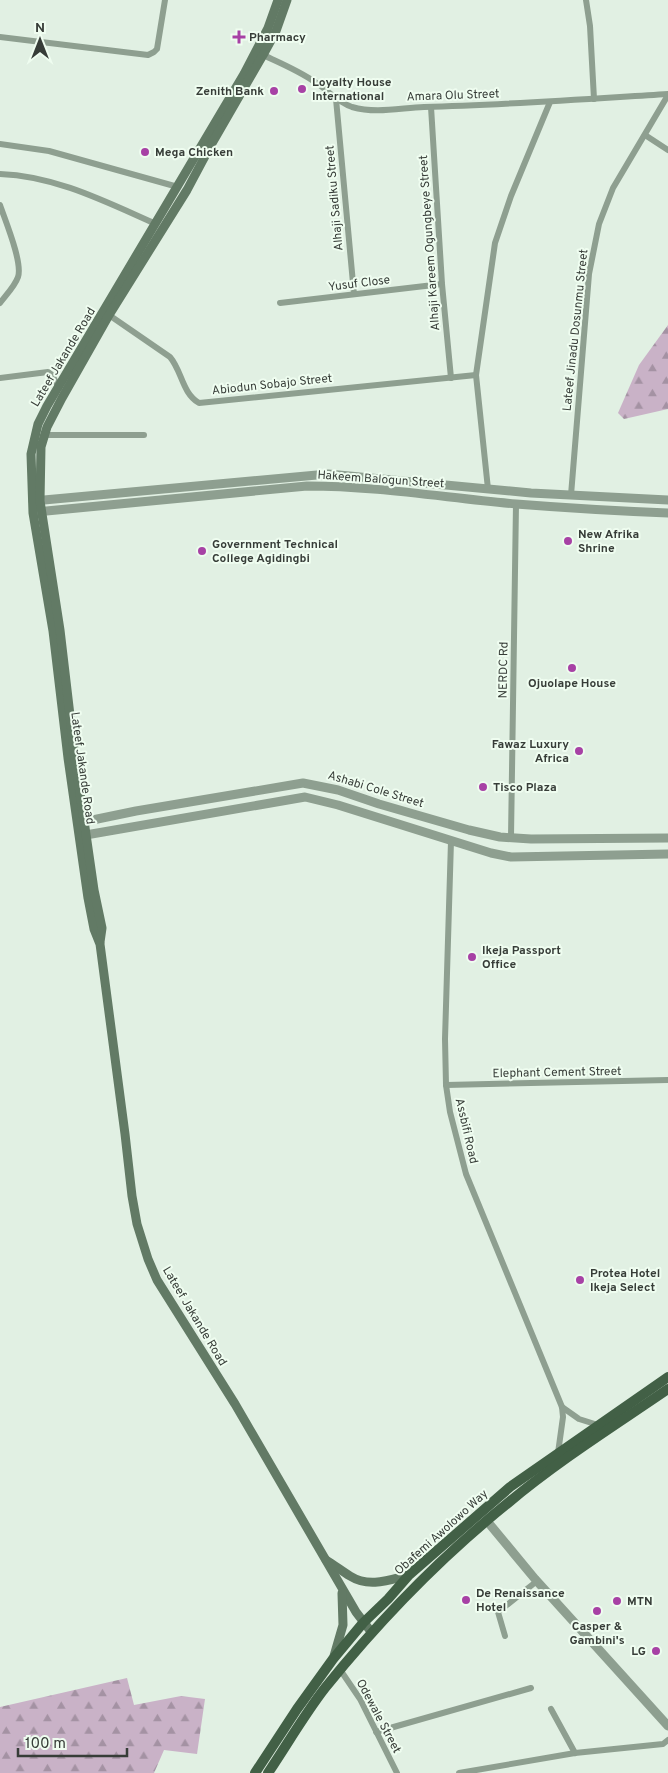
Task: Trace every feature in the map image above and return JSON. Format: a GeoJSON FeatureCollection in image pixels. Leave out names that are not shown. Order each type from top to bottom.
{"type":"FeatureCollection","features":[{"type":"Feature","properties":{"kind":"main road","name":"Lateef Jakande Road"},"geometry":{"type":"LineString","coordinates":[[36,501],[40,454],[44,435],[62,398],[109,315],[187,190],[259,53],[278,0]]}},
{"type":"Feature","properties":{"kind":"main road","name":"Lateef Jakande Road"},"geometry":{"type":"LineString","coordinates":[[287,0],[276,31],[244,74],[38,424],[31,454],[68,758],[83,835],[91,914],[100,944],[137,1224],[157,1280],[235,1404],[342,1590],[363,1623],[372,1633]]}},
{"type":"Feature","properties":{"kind":"main road","name":"Obafemi Awolowo Way"},"geometry":{"type":"LineString","coordinates":[[255,1773],[333,1659],[363,1623],[409,1575],[510,1487],[668,1377]]}},
{"type":"Feature","properties":{"kind":"main road","name":"Obafemi Awolowo Way"},"geometry":{"type":"LineString","coordinates":[[268,1773],[324,1689],[372,1633],[447,1558],[508,1502],[668,1389]]}},
{"type":"Feature","properties":{"kind":"main road"},"geometry":{"type":"LineString","coordinates":[[325,1560],[350,1576],[367,1581],[382,1582],[409,1575]]}},
{"type":"Feature","properties":{"kind":"main road"},"geometry":{"type":"LineString","coordinates":[[333,1659],[343,1625],[342,1590]]}},
{"type":"Feature","properties":{"kind":"street"},"geometry":{"type":"LineString","coordinates":[[0,37],[148,55],[157,49],[165,0]]}},
{"type":"Feature","properties":{"kind":"street"},"geometry":{"type":"LineString","coordinates":[[586,0],[590,26],[594,99]]}},
{"type":"Feature","properties":{"kind":"street","name":"Amara Olu Street"},"geometry":{"type":"LineString","coordinates":[[259,53],[314,81],[336,99],[350,106],[370,110],[550,102],[668,94]]}},
{"type":"Feature","properties":{"kind":"street","name":"Lateef Jinadu Dosunmu Street"},"geometry":{"type":"LineString","coordinates":[[571,495],[589,274],[599,224],[613,188],[668,94]]}},
{"type":"Feature","properties":{"kind":"street","name":"Alhaji Sadiku Street"},"geometry":{"type":"LineString","coordinates":[[336,99],[354,294]]}},
{"type":"Feature","properties":{"kind":"street"},"geometry":{"type":"LineString","coordinates":[[488,489],[476,375],[496,243],[511,196],[550,102]]}},
{"type":"Feature","properties":{"kind":"street","name":"Alhaji Kareem Ogungbeye Street"},"geometry":{"type":"LineString","coordinates":[[431,107],[442,284],[451,378]]}},
{"type":"Feature","properties":{"kind":"street"},"geometry":{"type":"LineString","coordinates":[[644,135],[668,150]]}},
{"type":"Feature","properties":{"kind":"street"},"geometry":{"type":"LineString","coordinates":[[0,144],[49,151],[178,187]]}},
{"type":"Feature","properties":{"kind":"street"},"geometry":{"type":"LineString","coordinates":[[0,174],[38,178],[67,186],[156,224]]}},
{"type":"Feature","properties":{"kind":"street"},"geometry":{"type":"LineString","coordinates":[[0,204],[16,251],[20,270],[15,283],[0,303]]}},
{"type":"Feature","properties":{"kind":"street","name":"Yusuf Close"},"geometry":{"type":"LineString","coordinates":[[280,304],[442,284]]}},
{"type":"Feature","properties":{"kind":"street","name":"Abiodun Sobajo Street"},"geometry":{"type":"LineString","coordinates":[[109,315],[170,357],[176,365],[188,393],[200,403],[476,375]]}},
{"type":"Feature","properties":{"kind":"street"},"geometry":{"type":"LineString","coordinates":[[0,378],[48,372],[52,375],[59,388]]}},
{"type":"Feature","properties":{"kind":"street"},"geometry":{"type":"LineString","coordinates":[[44,435],[144,435]]}},
{"type":"Feature","properties":{"kind":"street","name":"Hakeem Balogun Street"},"geometry":{"type":"LineString","coordinates":[[36,501],[328,474],[488,489],[668,500]]}},
{"type":"Feature","properties":{"kind":"street"},"geometry":{"type":"LineString","coordinates":[[420,494],[422,482]]}},
{"type":"Feature","properties":{"kind":"street","name":"Hakeem Balogun Street"},"geometry":{"type":"LineString","coordinates":[[37,512],[307,486],[328,486],[516,504],[668,513]]}},
{"type":"Feature","properties":{"kind":"street"},"geometry":{"type":"LineString","coordinates":[[156,490],[156,501]]}},
{"type":"Feature","properties":{"kind":"street","name":"NERDC Rd"},"geometry":{"type":"LineString","coordinates":[[512,838],[516,504]]}},
{"type":"Feature","properties":{"kind":"street","name":"Ashabi Cole Street"},"geometry":{"type":"LineString","coordinates":[[81,822],[303,783],[338,790],[379,804],[500,837],[668,838]]}},
{"type":"Feature","properties":{"kind":"street"},"geometry":{"type":"LineString","coordinates":[[83,835],[305,797],[338,805],[491,853],[511,857],[668,854]]}},
{"type":"Feature","properties":{"kind":"street"},"geometry":{"type":"LineString","coordinates":[[129,813],[131,827]]}},
{"type":"Feature","properties":{"kind":"street"},"geometry":{"type":"LineString","coordinates":[[642,839],[642,854]]}},
{"type":"Feature","properties":{"kind":"street","name":"Assbifi Road"},"geometry":{"type":"LineString","coordinates":[[451,841],[445,1039],[446,1085],[450,1112],[466,1174],[488,1232],[562,1407]]}},
{"type":"Feature","properties":{"kind":"street","name":"Elephant Cement Street"},"geometry":{"type":"LineString","coordinates":[[446,1085],[668,1080]]}},
{"type":"Feature","properties":{"kind":"street"},"geometry":{"type":"LineString","coordinates":[[562,1407],[579,1419],[590,1424],[599,1425]]}},
{"type":"Feature","properties":{"kind":"street"},"geometry":{"type":"LineString","coordinates":[[557,1454],[562,1428],[562,1407]]}},
{"type":"Feature","properties":{"kind":"street"},"geometry":{"type":"LineString","coordinates":[[487,1521],[537,1581],[668,1726]]}},
{"type":"Feature","properties":{"kind":"street"},"geometry":{"type":"LineString","coordinates":[[505,1636],[498,1612],[537,1581]]}},
{"type":"Feature","properties":{"kind":"street","name":"Odewale Street"},"geometry":{"type":"LineString","coordinates":[[341,1671],[360,1700],[397,1773]]}},
{"type":"Feature","properties":{"kind":"street"},"geometry":{"type":"LineString","coordinates":[[376,1732],[531,1688]]}},
{"type":"Feature","properties":{"kind":"street"},"geometry":{"type":"LineString","coordinates":[[551,1709],[575,1753]]}},
{"type":"Feature","properties":{"kind":"street"},"geometry":{"type":"LineString","coordinates":[[459,1773],[575,1753],[663,1744],[668,1740]]}},
{"type":"Feature","properties":{"kind":"green space"},"geometry":{"type":"Polygon","coordinates":[[[668,325],[668,409],[624,419],[618,413],[639,365],[668,325]]]}},
{"type":"Feature","properties":{"kind":"green space"},"geometry":{"type":"Polygon","coordinates":[[[127,1678],[134,1705],[181,1696],[205,1699],[197,1754],[164,1750],[154,1773],[0,1773],[0,1707],[127,1678]]]}},
{"type":"Feature","properties":{"kind":"place","name":"Pharmacy"},"geometry":{"type":"Point","coordinates":[239,37]}},
{"type":"Feature","properties":{"kind":"place","name":"Loyalty House International"},"geometry":{"type":"Point","coordinates":[302,89]}},
{"type":"Feature","properties":{"kind":"place","name":"Zenith Bank"},"geometry":{"type":"Point","coordinates":[274,91]}},
{"type":"Feature","properties":{"kind":"place","name":"Mega Chicken"},"geometry":{"type":"Point","coordinates":[145,152]}},
{"type":"Feature","properties":{"kind":"place","name":"New Afrika Shrine"},"geometry":{"type":"Point","coordinates":[568,541]}},
{"type":"Feature","properties":{"kind":"place","name":"Government Technical College Agidingbi"},"geometry":{"type":"Point","coordinates":[202,551]}},
{"type":"Feature","properties":{"kind":"place","name":"Ojuolape House"},"geometry":{"type":"Point","coordinates":[572,668]}},
{"type":"Feature","properties":{"kind":"place","name":"Fawaz Luxury Africa"},"geometry":{"type":"Point","coordinates":[579,751]}},
{"type":"Feature","properties":{"kind":"place","name":"Tisco Plaza"},"geometry":{"type":"Point","coordinates":[483,787]}},
{"type":"Feature","properties":{"kind":"place","name":"Ikeja Passport Office"},"geometry":{"type":"Point","coordinates":[472,957]}},
{"type":"Feature","properties":{"kind":"place","name":"Protea Hotel Ikeja Select"},"geometry":{"type":"Point","coordinates":[580,1280]}},
{"type":"Feature","properties":{"kind":"place","name":"De Renaissance Hotel"},"geometry":{"type":"Point","coordinates":[466,1600]}},
{"type":"Feature","properties":{"kind":"place","name":"MTN"},"geometry":{"type":"Point","coordinates":[617,1601]}},
{"type":"Feature","properties":{"kind":"place","name":"Casper & Gambini's"},"geometry":{"type":"Point","coordinates":[597,1611]}},
{"type":"Feature","properties":{"kind":"place","name":"LG"},"geometry":{"type":"Point","coordinates":[656,1651]}}]}
